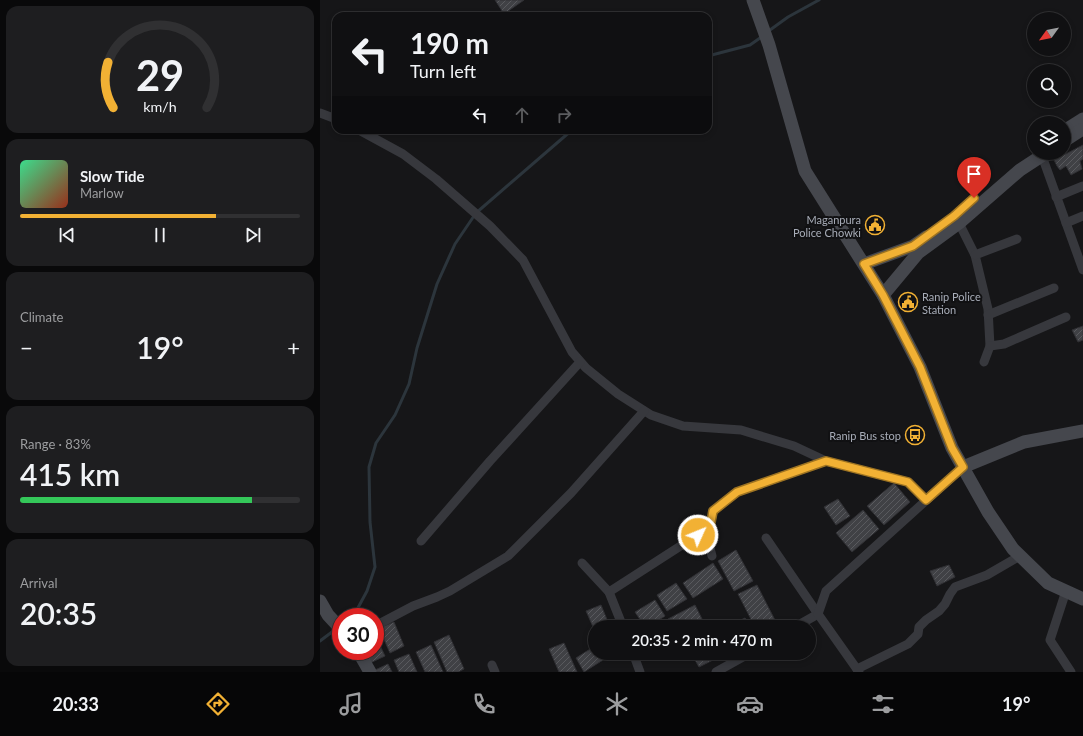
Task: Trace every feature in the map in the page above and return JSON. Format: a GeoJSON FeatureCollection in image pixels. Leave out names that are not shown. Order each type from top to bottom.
{"type":"FeatureCollection","features":[{"type":"Feature","properties":{"kind":"street"},"geometry":{"type":"LineString","coordinates":[[753,0],[769,45],[805,171],[883,295],[920,367],[952,448],[988,512],[1013,550],[1048,583],[1083,599]]}},
{"type":"Feature","properties":{"kind":"street"},"geometry":{"type":"LineString","coordinates":[[320,113],[332,118]]}},
{"type":"Feature","properties":{"kind":"street"},"geometry":{"type":"LineString","coordinates":[[1071,127],[1083,119]]}},
{"type":"Feature","properties":{"kind":"street"},"geometry":{"type":"LineString","coordinates":[[1071,137],[1083,129]]}},
{"type":"Feature","properties":{"kind":"street"},"geometry":{"type":"LineString","coordinates":[[366,134],[403,154],[436,179],[490,226],[523,260],[572,352],[586,368],[618,394],[651,415],[683,426],[741,430],[794,446],[826,461],[908,482],[926,500]]}},
{"type":"Feature","properties":{"kind":"street"},"geometry":{"type":"LineString","coordinates":[[864,264],[913,246],[954,216],[1014,164],[1027,159]]}},
{"type":"Feature","properties":{"kind":"street"},"geometry":{"type":"LineString","coordinates":[[883,295],[918,253],[959,223],[1032,160]]}},
{"type":"Feature","properties":{"kind":"street"},"geometry":{"type":"LineString","coordinates":[[1043,160],[1083,270]]}},
{"type":"Feature","properties":{"kind":"street"},"geometry":{"type":"LineString","coordinates":[[1056,197],[1083,186]]}},
{"type":"Feature","properties":{"kind":"street"},"geometry":{"type":"LineString","coordinates":[[1066,223],[1083,216]]}},
{"type":"Feature","properties":{"kind":"street"},"geometry":{"type":"LineString","coordinates":[[959,223],[975,255],[988,315],[990,346],[984,362]]}},
{"type":"Feature","properties":{"kind":"street"},"geometry":{"type":"LineString","coordinates":[[975,255],[1017,239]]}},
{"type":"Feature","properties":{"kind":"street"},"geometry":{"type":"LineString","coordinates":[[988,315],[1054,288]]}},
{"type":"Feature","properties":{"kind":"street"},"geometry":{"type":"LineString","coordinates":[[990,346],[1004,344],[1066,317]]}},
{"type":"Feature","properties":{"kind":"street"},"geometry":{"type":"LineString","coordinates":[[421,541],[580,362]]}},
{"type":"Feature","properties":{"kind":"street"},"geometry":{"type":"LineString","coordinates":[[384,621],[413,606],[450,591],[508,556],[571,493],[644,411]]}},
{"type":"Feature","properties":{"kind":"street"},"geometry":{"type":"LineString","coordinates":[[807,620],[818,614],[826,591],[963,467],[1024,442],[1083,431]]}},
{"type":"Feature","properties":{"kind":"street"},"geometry":{"type":"LineString","coordinates":[[712,556],[708,540],[713,511],[737,492],[826,461]]}},
{"type":"Feature","properties":{"kind":"street"},"geometry":{"type":"LineString","coordinates":[[609,592],[710,527]]}},
{"type":"Feature","properties":{"kind":"street"},"geometry":{"type":"LineString","coordinates":[[766,538],[858,670],[908,644],[918,634],[919,627],[939,611],[945,604],[955,587],[986,575],[1020,556]]}},
{"type":"Feature","properties":{"kind":"street"},"geometry":{"type":"LineString","coordinates":[[582,563],[609,592],[620,620]]}},
{"type":"Feature","properties":{"kind":"street"},"geometry":{"type":"LineString","coordinates":[[1066,591],[1050,640],[1071,672]]}},
{"type":"Feature","properties":{"kind":"street"},"geometry":{"type":"LineString","coordinates":[[322,610],[332,619]]}},
{"type":"Feature","properties":{"kind":"street"},"geometry":{"type":"LineString","coordinates":[[363,660],[370,672]]}},
{"type":"Feature","properties":{"kind":"street"},"geometry":{"type":"LineString","coordinates":[[635,660],[640,672]]}},
{"type":"Feature","properties":{"kind":"street"},"geometry":{"type":"LineString","coordinates":[[716,672],[737,660]]}},
{"type":"Feature","properties":{"kind":"building"},"geometry":{"type":"Polygon","coordinates":[[[495,0],[524,0],[507,12],[503,12],[495,0]]]}},
{"type":"Feature","properties":{"kind":"building"},"geometry":{"type":"Polygon","coordinates":[[[1083,145],[1083,159],[1080,161],[1082,169],[1071,175],[1066,166],[1060,170],[1054,160],[1071,160],[1071,151],[1083,145]]]}},
{"type":"Feature","properties":{"kind":"building"},"geometry":{"type":"Polygon","coordinates":[[[1083,326],[1083,340],[1078,342],[1072,330],[1083,326]]]}},
{"type":"Feature","properties":{"kind":"building"},"geometry":{"type":"Polygon","coordinates":[[[894,483],[910,502],[884,525],[867,506],[894,483]]]}},
{"type":"Feature","properties":{"kind":"building"},"geometry":{"type":"Polygon","coordinates":[[[838,499],[850,516],[836,525],[824,507],[838,499]]]}},
{"type":"Feature","properties":{"kind":"building"},"geometry":{"type":"Polygon","coordinates":[[[863,510],[879,529],[852,552],[836,533],[863,510]]]}},
{"type":"Feature","properties":{"kind":"building"},"geometry":{"type":"Polygon","coordinates":[[[736,550],[753,581],[734,591],[718,561],[736,550]]]}},
{"type":"Feature","properties":{"kind":"building"},"geometry":{"type":"Polygon","coordinates":[[[713,563],[723,579],[693,598],[683,583],[713,563]]]}},
{"type":"Feature","properties":{"kind":"building"},"geometry":{"type":"Polygon","coordinates":[[[949,565],[955,577],[937,586],[930,571],[949,565]]]}},
{"type":"Feature","properties":{"kind":"building"},"geometry":{"type":"Polygon","coordinates":[[[676,583],[687,599],[667,611],[657,595],[676,583]]]}},
{"type":"Feature","properties":{"kind":"building"},"geometry":{"type":"Polygon","coordinates":[[[757,585],[775,620],[751,620],[738,594],[757,585]]]}},
{"type":"Feature","properties":{"kind":"building"},"geometry":{"type":"Polygon","coordinates":[[[655,600],[665,616],[659,620],[640,620],[635,612],[655,600]]]}},
{"type":"Feature","properties":{"kind":"building"},"geometry":{"type":"Polygon","coordinates":[[[601,605],[607,620],[590,620],[586,611],[601,605]]]}},
{"type":"Feature","properties":{"kind":"building"},"geometry":{"type":"Polygon","coordinates":[[[695,605],[702,620],[668,620],[695,605]]]}},
{"type":"Feature","properties":{"kind":"building"},"geometry":{"type":"Polygon","coordinates":[[[394,622],[404,646],[390,653],[384,639],[384,626],[394,622]]]}},
{"type":"Feature","properties":{"kind":"building"},"geometry":{"type":"Polygon","coordinates":[[[449,635],[464,669],[458,672],[447,672],[434,642],[449,635]]]}},
{"type":"Feature","properties":{"kind":"building"},"geometry":{"type":"Polygon","coordinates":[[[564,643],[577,672],[559,672],[549,649],[564,643]]]}},
{"type":"Feature","properties":{"kind":"building"},"geometry":{"type":"Polygon","coordinates":[[[431,645],[443,672],[425,672],[416,652],[431,645]]]}},
{"type":"Feature","properties":{"kind":"building"},"geometry":{"type":"Polygon","coordinates":[[[588,650],[588,660],[603,660],[584,672],[576,658],[588,650]]]}},
{"type":"Feature","properties":{"kind":"building"},"geometry":{"type":"Polygon","coordinates":[[[409,654],[417,672],[399,672],[394,660],[409,654]]]}},
{"type":"Feature","properties":{"kind":"building"},"geometry":{"type":"Polygon","coordinates":[[[369,660],[376,660],[370,663],[369,660]]]}},
{"type":"Feature","properties":{"kind":"building"},"geometry":{"type":"Polygon","coordinates":[[[695,660],[713,660],[699,667],[695,660]]]}},
{"type":"Feature","properties":{"kind":"building"},"geometry":{"type":"Polygon","coordinates":[[[388,664],[392,672],[373,671],[388,664]]]}},
{"type":"Feature","properties":{"kind":"waterway"},"geometry":{"type":"LineString","coordinates":[[770,30],[788,17],[819,0]]}},
{"type":"Feature","properties":{"kind":"waterway"},"geometry":{"type":"LineString","coordinates":[[712,55],[750,45],[760,38]]}},
{"type":"Feature","properties":{"kind":"waterway"},"geometry":{"type":"LineString","coordinates":[[358,608],[367,591],[375,567],[370,522],[369,467],[376,443],[395,415],[409,384],[417,348],[437,284],[455,244],[476,213],[567,134]]}},
{"type":"Feature","properties":{"kind":"waterway"},"geometry":{"type":"LineString","coordinates":[[320,641],[332,632]]}},
{"type":"Feature","properties":{"kind":"place","name":"Maganpura Police Chowki"},"geometry":{"type":"Point","coordinates":[875,225]}},
{"type":"Feature","properties":{"kind":"place","name":"Ranip Police Station"},"geometry":{"type":"Point","coordinates":[908,302]}},
{"type":"Feature","properties":{"kind":"place","name":"Ranip Bus stop"},"geometry":{"type":"Point","coordinates":[915,435]}},
{"type":"Feature","properties":{"kind":"route"},"geometry":{"type":"LineString","coordinates":[[698,535],[710,527],[713,511],[737,492],[826,461],[908,482],[926,500],[963,467],[952,448],[920,367],[883,295],[864,264],[913,246],[954,216],[974,198]]}}]}
